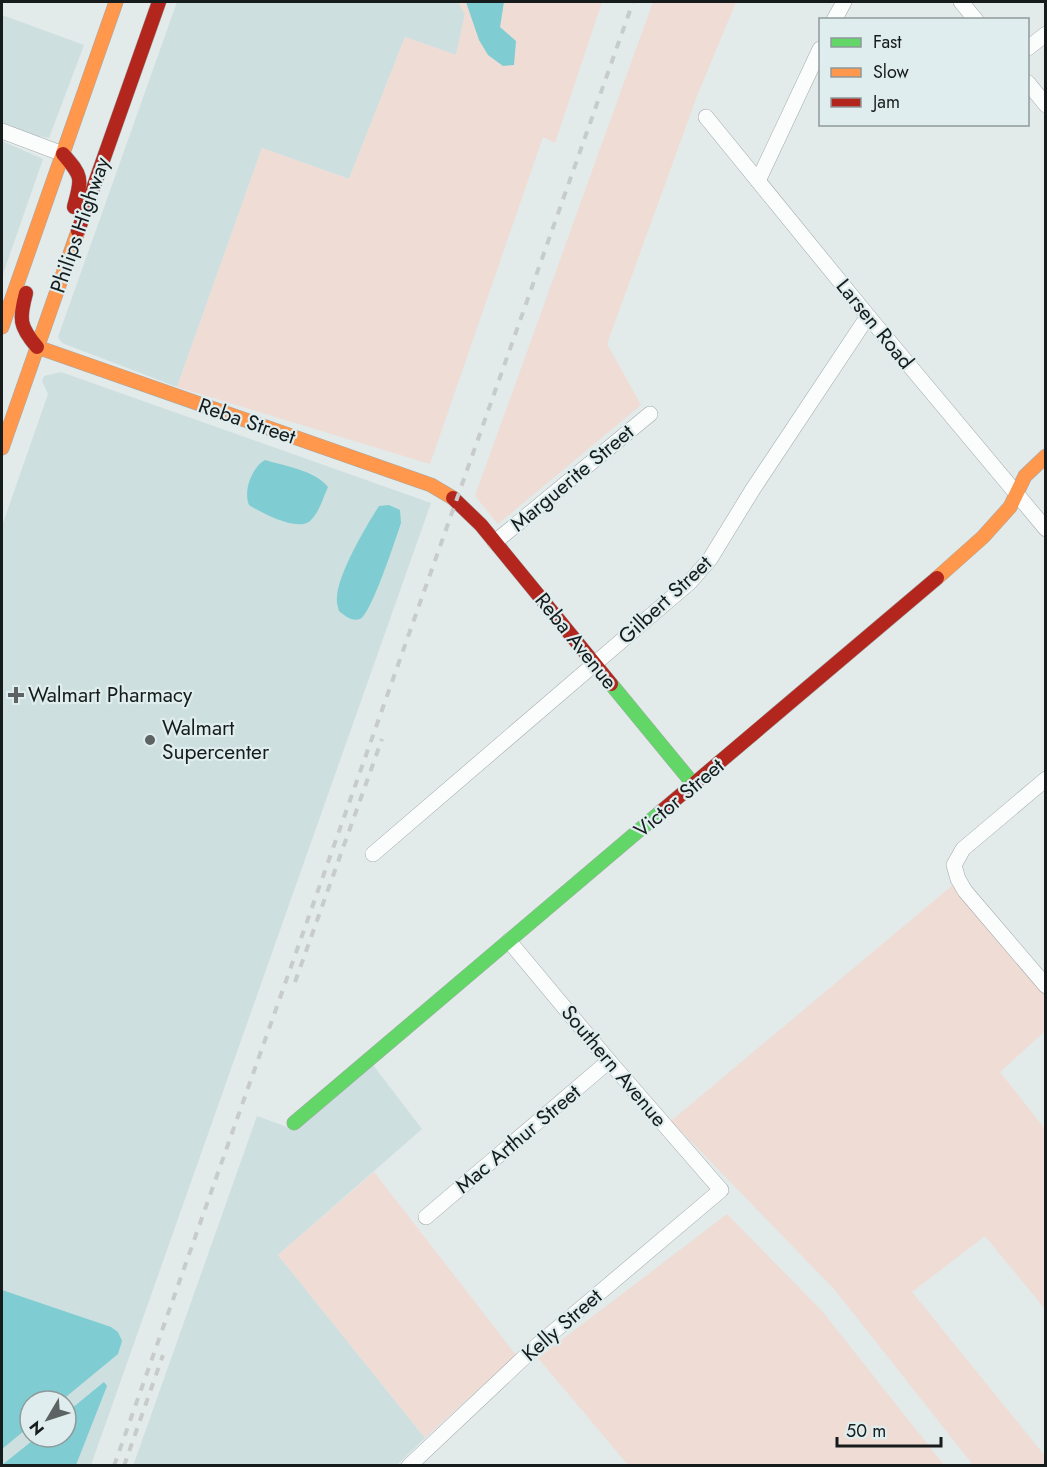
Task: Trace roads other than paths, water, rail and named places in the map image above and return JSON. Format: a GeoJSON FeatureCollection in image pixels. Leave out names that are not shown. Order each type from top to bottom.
{"type":"FeatureCollection","features":[{"type":"Feature","properties":{"kind":"street","name":"Philips Highway"},"geometry":{"type":"LineString","coordinates":[[2,327],[116,2]]}},
{"type":"Feature","properties":{"kind":"street","name":"Philips Highway"},"geometry":{"type":"LineString","coordinates":[[2,448],[159,2]]}},
{"type":"Feature","properties":{"kind":"street"},"geometry":{"type":"LineString","coordinates":[[835,18],[844,2]]}},
{"type":"Feature","properties":{"kind":"street"},"geometry":{"type":"LineString","coordinates":[[961,2],[974,18]]}},
{"type":"Feature","properties":{"kind":"street"},"geometry":{"type":"LineString","coordinates":[[1029,47],[1046,34]]}},
{"type":"Feature","properties":{"kind":"street"},"geometry":{"type":"LineString","coordinates":[[758,181],[819,51]]}},
{"type":"Feature","properties":{"kind":"street"},"geometry":{"type":"LineString","coordinates":[[1029,84],[1046,105]]}},
{"type":"Feature","properties":{"kind":"street","name":"Larsen Road"},"geometry":{"type":"LineString","coordinates":[[706,117],[1046,529]]}},
{"type":"Feature","properties":{"kind":"street"},"geometry":{"type":"LineString","coordinates":[[2,131],[63,154],[75,168],[81,183],[68,225],[72,247]]}},
{"type":"Feature","properties":{"kind":"street"},"geometry":{"type":"LineString","coordinates":[[27,255],[31,275],[19,318],[25,332],[37,347]]}},
{"type":"Feature","properties":{"kind":"street","name":"Gilbert Street"},"geometry":{"type":"LineString","coordinates":[[373,854],[690,582],[711,559],[753,489],[868,316]]}},
{"type":"Feature","properties":{"kind":"street","name":"Reba Street"},"geometry":{"type":"LineString","coordinates":[[37,347],[431,485],[456,499]]}},
{"type":"Feature","properties":{"kind":"street","name":"Marguerite Street"},"geometry":{"type":"LineString","coordinates":[[495,542],[650,414]]}},
{"type":"Feature","properties":{"kind":"street","name":"Victor Street"},"geometry":{"type":"LineString","coordinates":[[294,1123],[961,557],[1010,507],[1025,476],[1046,456]]}},
{"type":"Feature","properties":{"kind":"street","name":"Reba Avenue"},"geometry":{"type":"LineString","coordinates":[[456,499],[495,542],[694,784]]}},
{"type":"Feature","properties":{"kind":"street"},"geometry":{"type":"LineString","coordinates":[[1046,779],[963,849],[954,865],[965,891],[1046,986]]}},
{"type":"Feature","properties":{"kind":"street","name":"Southern Avenue"},"geometry":{"type":"LineString","coordinates":[[509,941],[721,1190]]}},
{"type":"Feature","properties":{"kind":"street","name":"Mac Arthur Street"},"geometry":{"type":"LineString","coordinates":[[426,1216],[609,1061]]}},
{"type":"Feature","properties":{"kind":"street","name":"Kelly Street"},"geometry":{"type":"LineString","coordinates":[[409,1466],[533,1349],[721,1190]]}},
{"type":"Feature","properties":{"kind":"water"},"geometry":{"type":"Polygon","coordinates":[[[466,2],[504,2],[500,27],[516,41],[514,65],[503,66],[488,55],[479,40],[466,2]]]}},
{"type":"Feature","properties":{"kind":"water"},"geometry":{"type":"Polygon","coordinates":[[[265,460],[315,476],[328,487],[318,510],[310,521],[304,524],[289,523],[249,505],[247,493],[250,480],[256,468],[265,460]]]}},
{"type":"Feature","properties":{"kind":"water"},"geometry":{"type":"Polygon","coordinates":[[[389,505],[400,510],[401,523],[383,575],[365,614],[360,619],[351,619],[339,611],[337,604],[342,576],[360,538],[379,506],[389,505]]]}},
{"type":"Feature","properties":{"kind":"water"},"geometry":{"type":"Polygon","coordinates":[[[2,1290],[111,1327],[118,1332],[122,1341],[118,1354],[76,1389],[18,1389],[18,1436],[2,1449],[2,1290]]]}},
{"type":"Feature","properties":{"kind":"water"},"geometry":{"type":"Polygon","coordinates":[[[104,1382],[107,1386],[76,1465],[2,1465],[22,1449],[78,1449],[78,1403],[104,1382]]]}},
{"type":"Feature","properties":{"kind":"railway"},"geometry":{"type":"LineString","coordinates":[[114,1466],[633,2]]}},
{"type":"Feature","properties":{"kind":"railway"},"geometry":{"type":"LineString","coordinates":[[295,982],[382,739]]}},
{"type":"Feature","properties":{"kind":"railway"},"geometry":{"type":"LineString","coordinates":[[124,1466],[163,1355]]}},
{"type":"Feature","properties":{"kind":"place","name":"Walmart Pharmacy"},"geometry":{"type":"Point","coordinates":[16,695]}},
{"type":"Feature","properties":{"kind":"place","name":"Walmart Supercenter"},"geometry":{"type":"Point","coordinates":[150,740]}}]}
